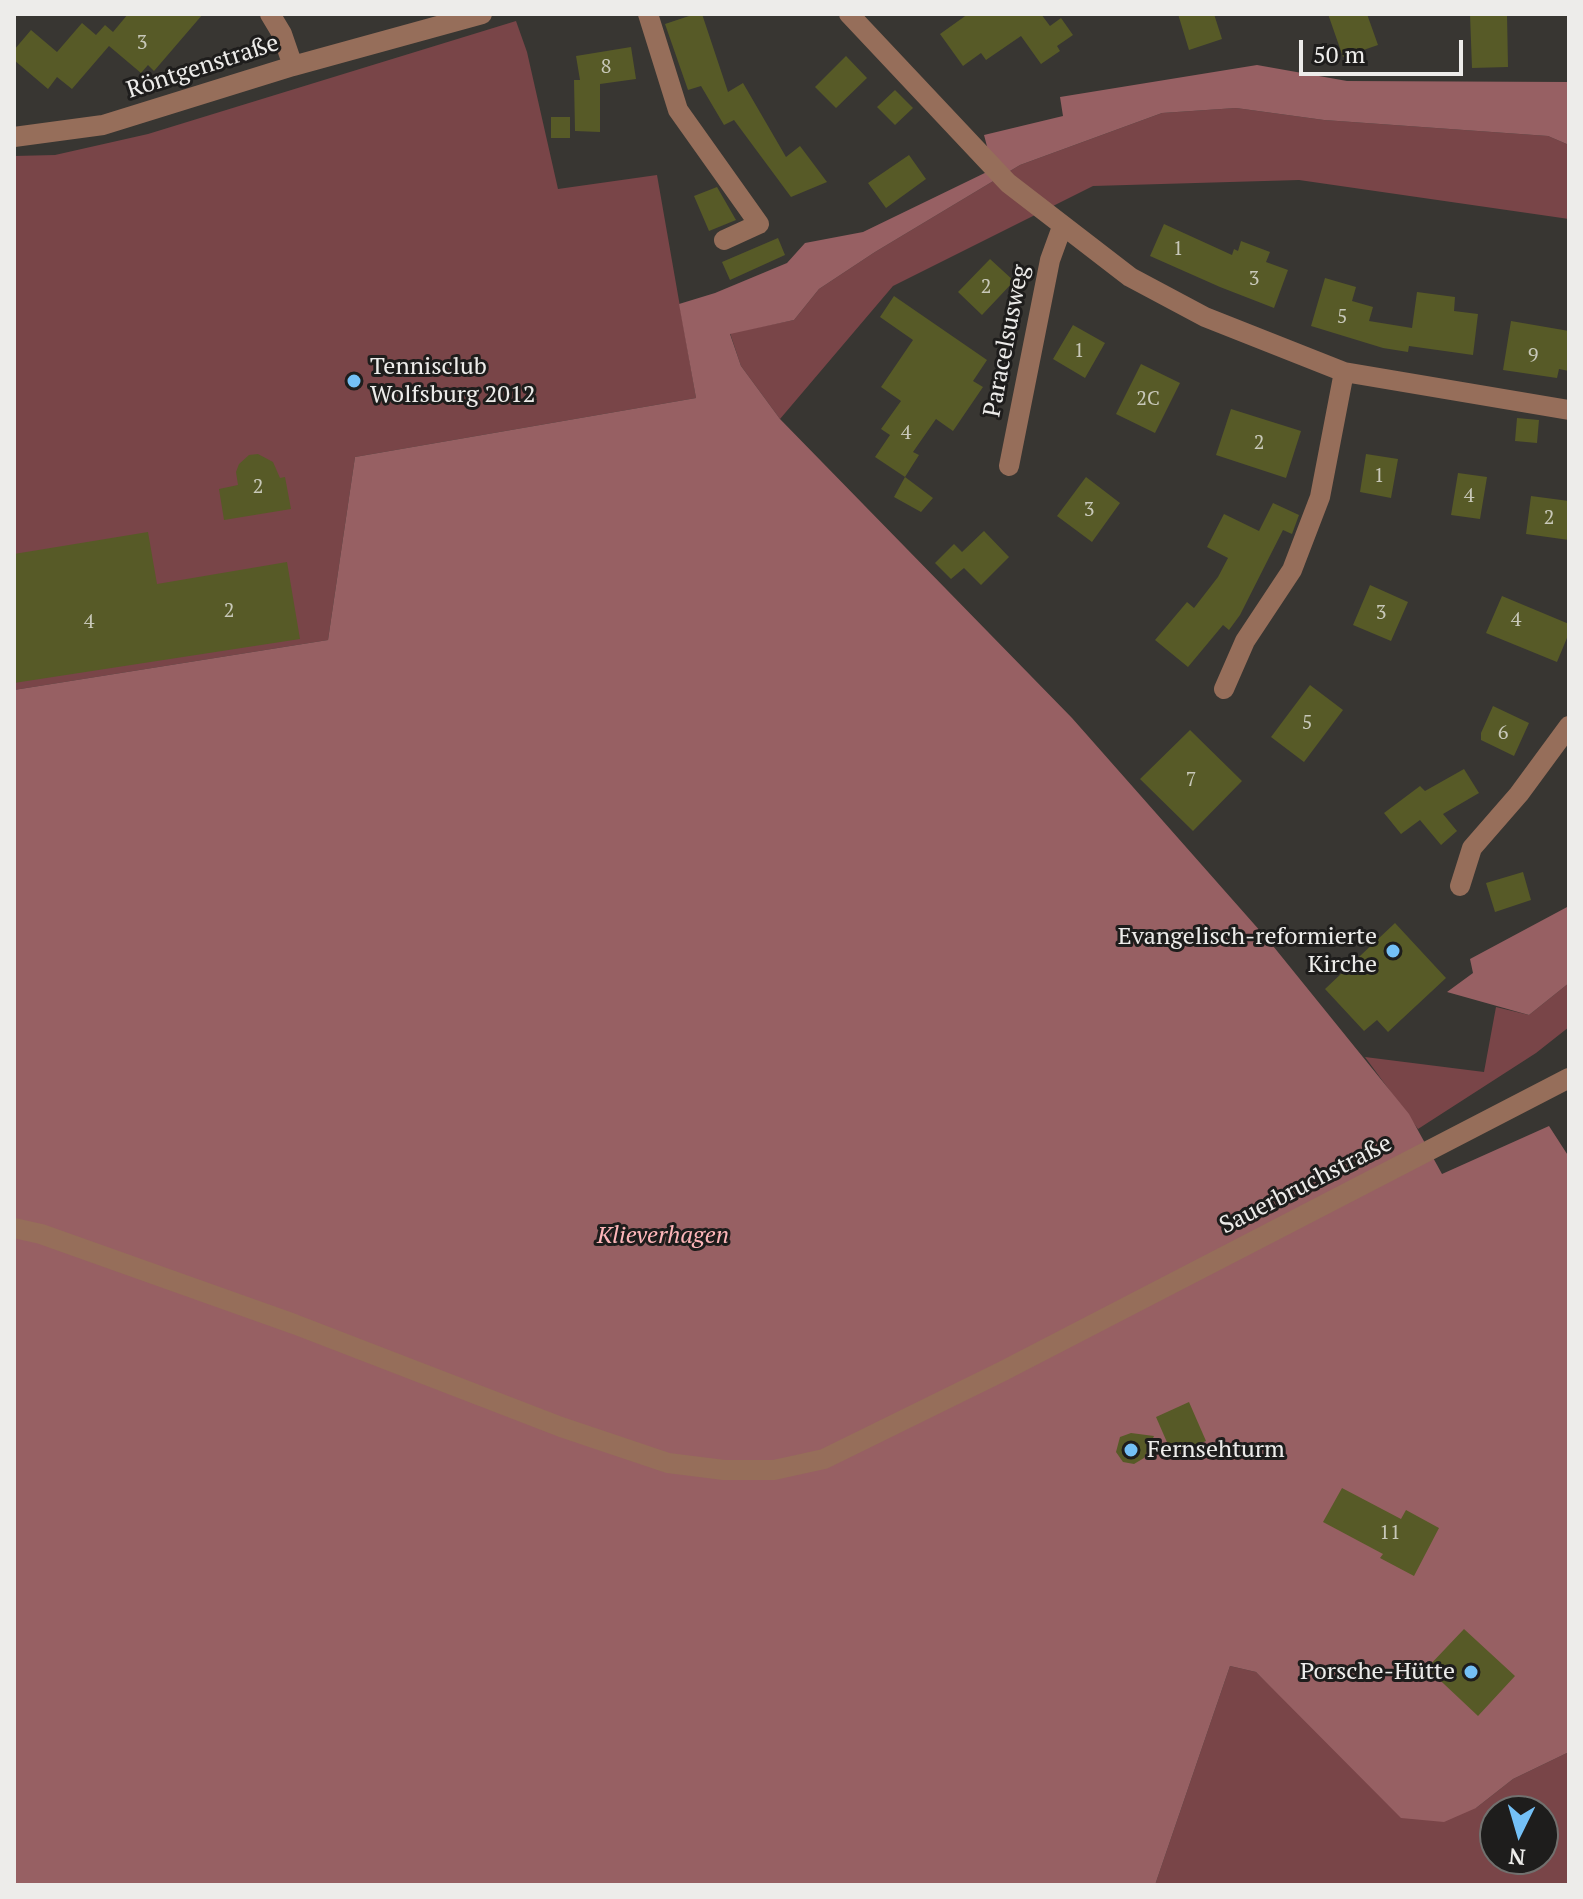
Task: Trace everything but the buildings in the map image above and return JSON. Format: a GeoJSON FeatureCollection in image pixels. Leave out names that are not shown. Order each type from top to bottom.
{"type":"FeatureCollection","features":[{"type":"Feature","properties":{"kind":"street"},"geometry":{"type":"LineString","coordinates":[[270,14],[282,34],[293,66]]}},
{"type":"Feature","properties":{"kind":"street","name":"Röntgenstraße"},"geometry":{"type":"LineString","coordinates":[[14,137],[78,129],[134,117],[293,66],[482,14]]}},
{"type":"Feature","properties":{"kind":"street"},"geometry":{"type":"LineString","coordinates":[[648,14],[678,110],[759,224],[724,240]]}},
{"type":"Feature","properties":{"kind":"street"},"geometry":{"type":"LineString","coordinates":[[849,14],[993,169],[1062,227],[1130,277],[1205,317],[1344,372],[1569,410]]}},
{"type":"Feature","properties":{"kind":"street","name":"Röntgenstraße"},"geometry":{"type":"LineString","coordinates":[[14,130],[78,129]]}},
{"type":"Feature","properties":{"kind":"street","name":"Paracelsusweg"},"geometry":{"type":"LineString","coordinates":[[1009,466],[1050,260],[1062,227]]}},
{"type":"Feature","properties":{"kind":"street"},"geometry":{"type":"LineString","coordinates":[[1224,689],[1245,641],[1292,570],[1320,497],[1344,372]]}},
{"type":"Feature","properties":{"kind":"street"},"geometry":{"type":"LineString","coordinates":[[1460,886],[1472,848],[1519,794],[1569,726]]}},
{"type":"Feature","properties":{"kind":"street","name":"Sauerbruchstraße"},"geometry":{"type":"LineString","coordinates":[[14,1228],[41,1234],[294,1324],[561,1427],[668,1463],[724,1470],[774,1470],[824,1459],[1003,1371],[1569,1078]]}},
{"type":"Feature","properties":{"kind":"shaded area","name":"Tennisclub Wolfsburg 2012"},"geometry":{"type":"Polygon","coordinates":[[[516,21],[527,52],[558,189],[657,175],[696,398],[355,457],[328,640],[14,690],[14,156],[55,155],[148,134],[516,21]]]}},
{"type":"Feature","properties":{"kind":"shaded area"},"geometry":{"type":"Polygon","coordinates":[[[1236,108],[1324,120],[1548,136],[1569,145],[1569,219],[1299,180],[1093,186],[893,286],[780,419],[741,366],[730,333],[794,320],[819,289],[1020,165],[1162,113],[1236,108]]]}},
{"type":"Feature","properties":{"kind":"shaded area"},"geometry":{"type":"Polygon","coordinates":[[[1569,983],[1569,1027],[1536,1053],[1418,1129],[1365,1057],[1484,1072],[1496,1007],[1529,1015],[1569,983]]]}},
{"type":"Feature","properties":{"kind":"shaded area"},"geometry":{"type":"Polygon","coordinates":[[[1230,1666],[1256,1672],[1302,1716],[1476,1808],[1479,1806],[1479,1875],[1559,1875],[1559,1795],[1493,1795],[1513,1779],[1569,1752],[1569,1885],[1155,1885],[1230,1666]]]}},
{"type":"Feature","properties":{"kind":"green space","name":"Klieverhagen"},"geometry":{"type":"Polygon","coordinates":[[[1257,65],[1347,81],[1569,82],[1569,145],[1548,136],[1324,120],[1236,108],[1162,113],[1020,165],[819,289],[794,320],[730,334],[741,366],[780,419],[1072,718],[1269,941],[1409,1114],[1442,1174],[1549,1126],[1569,1157],[1569,1752],[1513,1779],[1493,1795],[1479,1795],[1476,1808],[1444,1822],[1401,1818],[1256,1672],[1230,1666],[1155,1885],[14,1885],[14,690],[328,640],[355,457],[696,398],[679,304],[715,293],[787,263],[805,243],[863,232],[993,169],[984,135],[1063,116],[1060,97],[1257,65]]]}},
{"type":"Feature","properties":{"kind":"green space"},"geometry":{"type":"Polygon","coordinates":[[[1569,906],[1569,983],[1529,1015],[1447,992],[1473,973],[1470,959],[1569,906]]]}},
{"type":"Feature","properties":{"kind":"place","name":"Tennisclub Wolfsburg 2012"},"geometry":{"type":"Point","coordinates":[354,381]}},
{"type":"Feature","properties":{"kind":"place","name":"Evangelisch-reformierte Kirche"},"geometry":{"type":"Point","coordinates":[1393,951]}},
{"type":"Feature","properties":{"kind":"place","name":"Fernsehturm"},"geometry":{"type":"Point","coordinates":[1131,1450]}},
{"type":"Feature","properties":{"kind":"place","name":"Porsche-Hütte"},"geometry":{"type":"Point","coordinates":[1471,1672]}}]}
